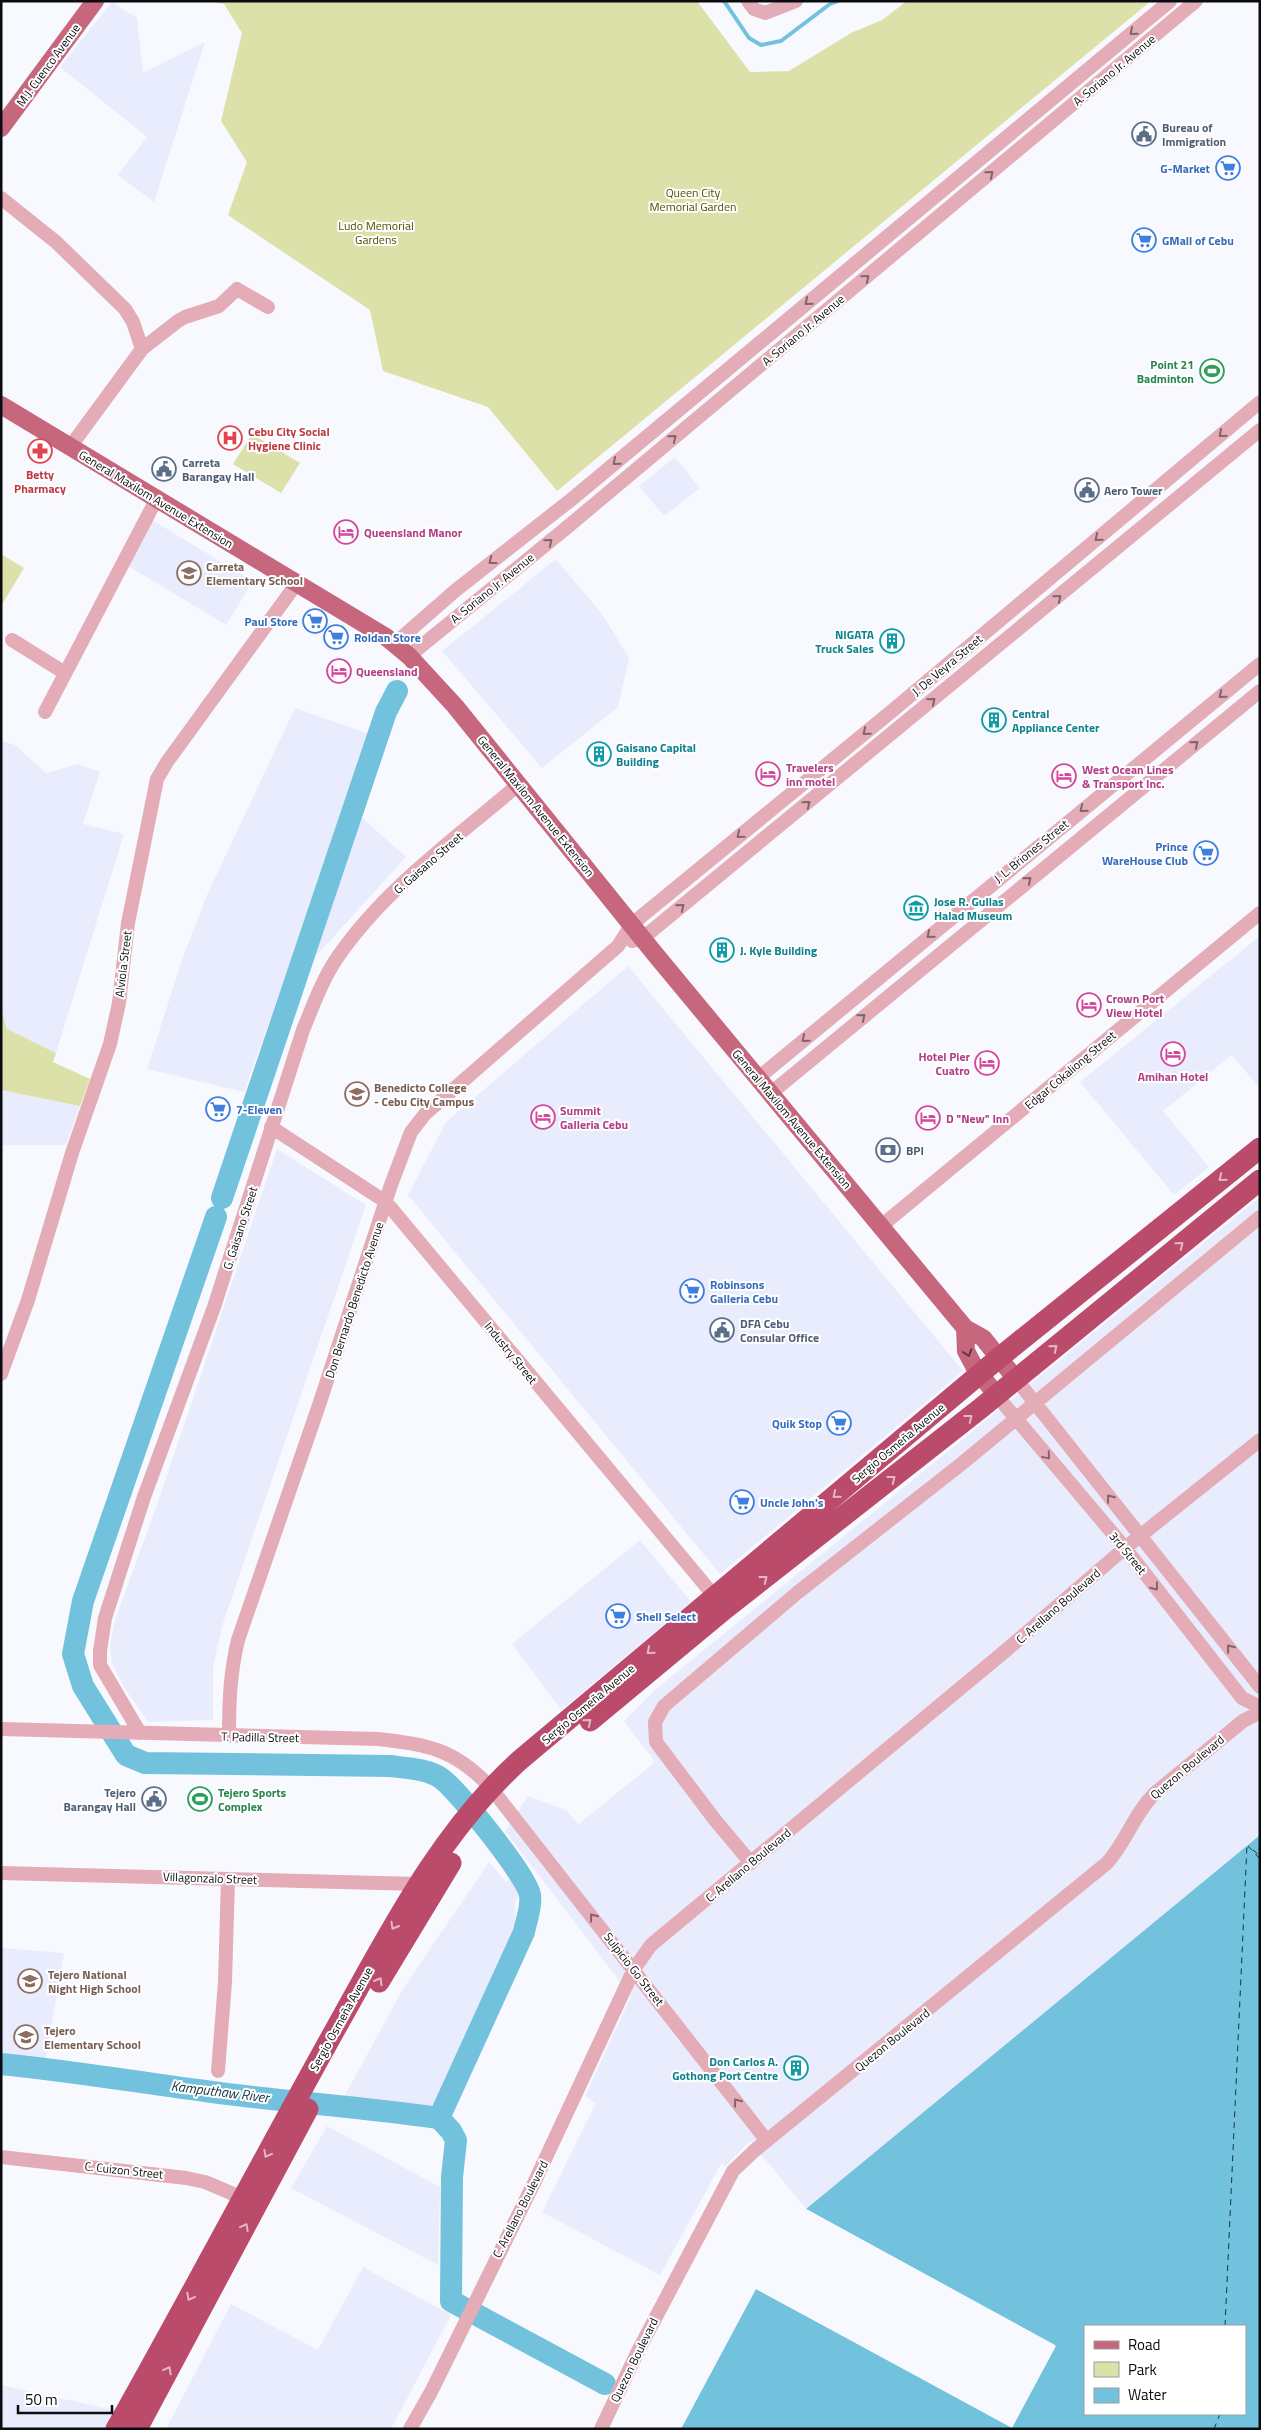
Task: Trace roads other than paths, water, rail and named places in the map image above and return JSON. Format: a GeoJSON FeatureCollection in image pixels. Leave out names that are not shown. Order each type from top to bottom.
{"type":"FeatureCollection","features":[{"type":"Feature","properties":{"kind":"highway","name":"Sergio Osmeña Avenue"},"geometry":{"type":"LineString","coordinates":[[116,2429],[244,2198],[315,2082],[419,1884],[482,1809],[529,1771],[1000,1357],[1260,1148]]}},
{"type":"Feature","properties":{"kind":"highway","name":"Sergio Osmeña Avenue"},"geometry":{"type":"LineString","coordinates":[[720,1603],[996,1396],[1260,1180]]}},
{"type":"Feature","properties":{"kind":"highway","name":"Sergio Osmeña Avenue"},"geometry":{"type":"LineString","coordinates":[[315,2082],[482,1809]]}},
{"type":"Feature","properties":{"kind":"highway","name":"Sergio Osmeña Avenue"},"geometry":{"type":"LineString","coordinates":[[137,2429],[298,2112]]}},
{"type":"Feature","properties":{"kind":"main road","name":"M.J. Cuenco Avenue"},"geometry":{"type":"LineString","coordinates":[[1,128],[95,1]]}},
{"type":"Feature","properties":{"kind":"main road","name":"General Maxilom Avenue Extension"},"geometry":{"type":"LineString","coordinates":[[1,406],[297,584],[403,651],[455,706],[758,1078],[965,1328],[983,1338],[1016,1379]]}},
{"type":"Feature","properties":{"kind":"main road"},"geometry":{"type":"LineString","coordinates":[[965,1328],[966,1351],[996,1396]]}},
{"type":"Feature","properties":{"kind":"street"},"geometry":{"type":"LineString","coordinates":[[748,1],[754,9],[765,13],[796,1]]}},
{"type":"Feature","properties":{"kind":"street","name":"A. Soriano Jr. Avenue"},"geometry":{"type":"LineString","coordinates":[[1170,1],[572,498],[456,590],[401,638],[403,651],[565,529],[1196,1]]}},
{"type":"Feature","properties":{"kind":"street"},"geometry":{"type":"LineString","coordinates":[[1,198],[56,242],[124,309],[133,322],[142,349]]}},
{"type":"Feature","properties":{"kind":"street"},"geometry":{"type":"LineString","coordinates":[[70,447],[142,349],[184,317],[219,306],[238,289],[268,307]]}},
{"type":"Feature","properties":{"kind":"street","name":"J. De Veyra Street"},"geometry":{"type":"LineString","coordinates":[[638,931],[892,711],[1260,402]]}},
{"type":"Feature","properties":{"kind":"street","name":"J. De Veyra Street"},"geometry":{"type":"LineString","coordinates":[[638,931],[903,726],[1260,430]]}},
{"type":"Feature","properties":{"kind":"street"},"geometry":{"type":"LineString","coordinates":[[45,712],[156,500]]}},
{"type":"Feature","properties":{"kind":"street","name":"Alviola Street"},"geometry":{"type":"LineString","coordinates":[[1,1374],[28,1300],[72,1153],[110,1044],[118,1003],[128,923],[157,780],[167,762],[297,584]]}},
{"type":"Feature","properties":{"kind":"street"},"geometry":{"type":"LineString","coordinates":[[12,640],[65,673]]}},
{"type":"Feature","properties":{"kind":"street","name":"J. L. Briones Street"},"geometry":{"type":"LineString","coordinates":[[758,1078],[1260,664]]}},
{"type":"Feature","properties":{"kind":"street","name":"J. L. Briones Street"},"geometry":{"type":"LineString","coordinates":[[771,1093],[1260,691]]}},
{"type":"Feature","properties":{"kind":"street"},"geometry":{"type":"LineString","coordinates":[[892,711],[903,726]]}},
{"type":"Feature","properties":{"kind":"street"},"geometry":{"type":"LineString","coordinates":[[1115,783],[1127,799]]}},
{"type":"Feature","properties":{"kind":"street","name":"G. Gaisano Street"},"geometry":{"type":"LineString","coordinates":[[140,1733],[105,1677],[100,1665],[105,1618],[144,1497],[214,1307],[303,1030],[318,992],[336,960],[377,907],[518,785]]}},
{"type":"Feature","properties":{"kind":"street"},"geometry":{"type":"LineString","coordinates":[[976,897],[989,913]]}},
{"type":"Feature","properties":{"kind":"street","name":"Edgar Cokaliong Street"},"geometry":{"type":"LineString","coordinates":[[880,1226],[1260,913]]}},
{"type":"Feature","properties":{"kind":"street","name":"Don Bernardo Benedicto Avenue"},"geometry":{"type":"LineString","coordinates":[[229,1736],[228,1695],[231,1670],[238,1640],[411,1132],[425,1114],[618,946],[638,931]]}},
{"type":"Feature","properties":{"kind":"street","name":"Industry Street"},"geometry":{"type":"LineString","coordinates":[[271,1127],[386,1202],[720,1603]]}},
{"type":"Feature","properties":{"kind":"street"},"geometry":{"type":"LineString","coordinates":[[751,1863],[656,1742],[654,1731],[658,1714],[664,1706],[797,1593],[1016,1419],[1260,1217]]}},
{"type":"Feature","properties":{"kind":"street","name":"3rd Street"},"geometry":{"type":"LineString","coordinates":[[1016,1379],[1260,1687]]}},
{"type":"Feature","properties":{"kind":"street","name":"3rd Street"},"geometry":{"type":"LineString","coordinates":[[996,1396],[1125,1548],[1242,1698],[1260,1707]]}},
{"type":"Feature","properties":{"kind":"street","name":"C. Arellano Boulevard"},"geometry":{"type":"LineString","coordinates":[[410,2429],[431,2392],[534,2183],[634,1970],[651,1945],[1004,1652],[1125,1548],[1260,1440]]}},
{"type":"Feature","properties":{"kind":"street","name":"Quezon Boulevard"},"geometry":{"type":"LineString","coordinates":[[600,2429],[642,2343],[733,2170],[1107,1863],[1146,1802],[1155,1793],[1243,1721],[1260,1712]]}},
{"type":"Feature","properties":{"kind":"street","name":"T. Padilla Street"},"geometry":{"type":"LineString","coordinates":[[1,1729],[378,1739],[421,1744],[457,1757],[482,1809]]}},
{"type":"Feature","properties":{"kind":"street","name":"Sulpicio Go Street"},"geometry":{"type":"LineString","coordinates":[[482,1809],[634,1970],[767,2141]]}},
{"type":"Feature","properties":{"kind":"street","name":"Villagonzalo Street"},"geometry":{"type":"LineString","coordinates":[[1,1873],[419,1884]]}},
{"type":"Feature","properties":{"kind":"street"},"geometry":{"type":"LineString","coordinates":[[218,2072],[225,1982],[228,1879]]}},
{"type":"Feature","properties":{"kind":"street","name":"C. Cuizon Street"},"geometry":{"type":"LineString","coordinates":[[1,2157],[186,2178],[205,2182],[244,2198]]}},
{"type":"Feature","properties":{"kind":"water"},"geometry":{"type":"Polygon","coordinates":[[[1260,1835],[1260,2429],[681,2429],[756,2289],[1012,2427],[1055,2345],[806,2209],[1260,1835]]]}},
{"type":"Feature","properties":{"kind":"waterway"},"geometry":{"type":"LineString","coordinates":[[724,1],[749,38],[761,45],[781,41],[830,4],[838,1]]}},
{"type":"Feature","properties":{"kind":"waterway"},"geometry":{"type":"LineString","coordinates":[[222,1198],[386,712],[397,691]]}},
{"type":"Feature","properties":{"kind":"waterway"},"geometry":{"type":"LineString","coordinates":[[216,1217],[83,1601],[73,1654],[83,1686],[126,1755],[145,1763],[390,1766],[431,1773],[451,1787],[491,1835],[526,1885],[530,1895],[530,1909],[524,1932],[439,2118]]}},
{"type":"Feature","properties":{"kind":"waterway","name":"Kamputhaw River"},"geometry":{"type":"LineString","coordinates":[[1,2064],[240,2096],[439,2118]]}},
{"type":"Feature","properties":{"kind":"waterway"},"geometry":{"type":"LineString","coordinates":[[439,2118],[451,2131],[456,2140],[452,2177],[451,2301],[605,2384]]}},
{"type":"Feature","properties":{"kind":"place","name":"Bureau of Immigration"},"geometry":{"type":"Point","coordinates":[1144,134]}},
{"type":"Feature","properties":{"kind":"place","name":"G-Market"},"geometry":{"type":"Point","coordinates":[1228,168]}},
{"type":"Feature","properties":{"kind":"place","name":"GMall of Cebu"},"geometry":{"type":"Point","coordinates":[1144,240]}},
{"type":"Feature","properties":{"kind":"place","name":"Point 21 Badminton"},"geometry":{"type":"Point","coordinates":[1212,371]}},
{"type":"Feature","properties":{"kind":"place","name":"Cebu City Social Hygiene Clinic"},"geometry":{"type":"Point","coordinates":[230,438]}},
{"type":"Feature","properties":{"kind":"place","name":"Betty Pharmacy"},"geometry":{"type":"Point","coordinates":[40,451]}},
{"type":"Feature","properties":{"kind":"place","name":"Carreta Barangay Hall"},"geometry":{"type":"Point","coordinates":[164,469]}},
{"type":"Feature","properties":{"kind":"place","name":"Aero Tower"},"geometry":{"type":"Point","coordinates":[1087,490]}},
{"type":"Feature","properties":{"kind":"place","name":"Queensland Manor"},"geometry":{"type":"Point","coordinates":[346,532]}},
{"type":"Feature","properties":{"kind":"place","name":"Carreta Elementary School"},"geometry":{"type":"Point","coordinates":[189,573]}},
{"type":"Feature","properties":{"kind":"place","name":"Paul Store"},"geometry":{"type":"Point","coordinates":[315,621]}},
{"type":"Feature","properties":{"kind":"place","name":"Roldan Store"},"geometry":{"type":"Point","coordinates":[336,637]}},
{"type":"Feature","properties":{"kind":"place","name":"NIGATA Truck Sales"},"geometry":{"type":"Point","coordinates":[892,641]}},
{"type":"Feature","properties":{"kind":"place","name":"Queensland"},"geometry":{"type":"Point","coordinates":[339,671]}},
{"type":"Feature","properties":{"kind":"place","name":"Central Appliance Center"},"geometry":{"type":"Point","coordinates":[994,720]}},
{"type":"Feature","properties":{"kind":"place","name":"Gaisano Capital Building"},"geometry":{"type":"Point","coordinates":[599,754]}},
{"type":"Feature","properties":{"kind":"place","name":"Travelers inn motel"},"geometry":{"type":"Point","coordinates":[768,774]}},
{"type":"Feature","properties":{"kind":"place","name":"West Ocean Lines & Transport Inc."},"geometry":{"type":"Point","coordinates":[1064,776]}},
{"type":"Feature","properties":{"kind":"place","name":"Prince WareHouse Club"},"geometry":{"type":"Point","coordinates":[1206,853]}},
{"type":"Feature","properties":{"kind":"place","name":"Jose R. Gullas Halad Museum"},"geometry":{"type":"Point","coordinates":[916,908]}},
{"type":"Feature","properties":{"kind":"place","name":"J. Kyle Building"},"geometry":{"type":"Point","coordinates":[722,950]}},
{"type":"Feature","properties":{"kind":"place","name":"Crown Port View Hotel"},"geometry":{"type":"Point","coordinates":[1089,1005]}},
{"type":"Feature","properties":{"kind":"place","name":"Amihan Hotel"},"geometry":{"type":"Point","coordinates":[1173,1054]}},
{"type":"Feature","properties":{"kind":"place","name":"Hotel Pier Cuatro"},"geometry":{"type":"Point","coordinates":[987,1063]}},
{"type":"Feature","properties":{"kind":"place","name":"Benedicto College - Cebu City Campus"},"geometry":{"type":"Point","coordinates":[357,1094]}},
{"type":"Feature","properties":{"kind":"place","name":"7-Eleven"},"geometry":{"type":"Point","coordinates":[218,1109]}},
{"type":"Feature","properties":{"kind":"place","name":"Summit Galleria Cebu"},"geometry":{"type":"Point","coordinates":[543,1117]}},
{"type":"Feature","properties":{"kind":"place","name":"D \"New\" Inn"},"geometry":{"type":"Point","coordinates":[928,1118]}},
{"type":"Feature","properties":{"kind":"place","name":"BPI"},"geometry":{"type":"Point","coordinates":[888,1150]}},
{"type":"Feature","properties":{"kind":"place","name":"Robinsons Galleria Cebu"},"geometry":{"type":"Point","coordinates":[692,1291]}},
{"type":"Feature","properties":{"kind":"place","name":"DFA Cebu Consular Office"},"geometry":{"type":"Point","coordinates":[722,1330]}},
{"type":"Feature","properties":{"kind":"place","name":"Quik Stop"},"geometry":{"type":"Point","coordinates":[839,1423]}},
{"type":"Feature","properties":{"kind":"place","name":"Uncle John's"},"geometry":{"type":"Point","coordinates":[742,1502]}},
{"type":"Feature","properties":{"kind":"place","name":"Shell Select"},"geometry":{"type":"Point","coordinates":[618,1616]}},
{"type":"Feature","properties":{"kind":"place","name":"Tejero Barangay Hall"},"geometry":{"type":"Point","coordinates":[154,1799]}},
{"type":"Feature","properties":{"kind":"place","name":"Tejero Sports Complex"},"geometry":{"type":"Point","coordinates":[200,1799]}},
{"type":"Feature","properties":{"kind":"place","name":"Tejero National Night High School"},"geometry":{"type":"Point","coordinates":[30,1981]}},
{"type":"Feature","properties":{"kind":"place","name":"Tejero Elementary School"},"geometry":{"type":"Point","coordinates":[26,2037]}},
{"type":"Feature","properties":{"kind":"place","name":"Don Carlos A. Gothong Port Centre"},"geometry":{"type":"Point","coordinates":[796,2068]}},
{"type":"Feature","properties":{"kind":"park label","name":"Queen City Memorial Garden"},"geometry":{"type":"Point","coordinates":[693,199]}},
{"type":"Feature","properties":{"kind":"park label","name":"Ludo Memorial Gardens"},"geometry":{"type":"Point","coordinates":[376,232]}}]}
